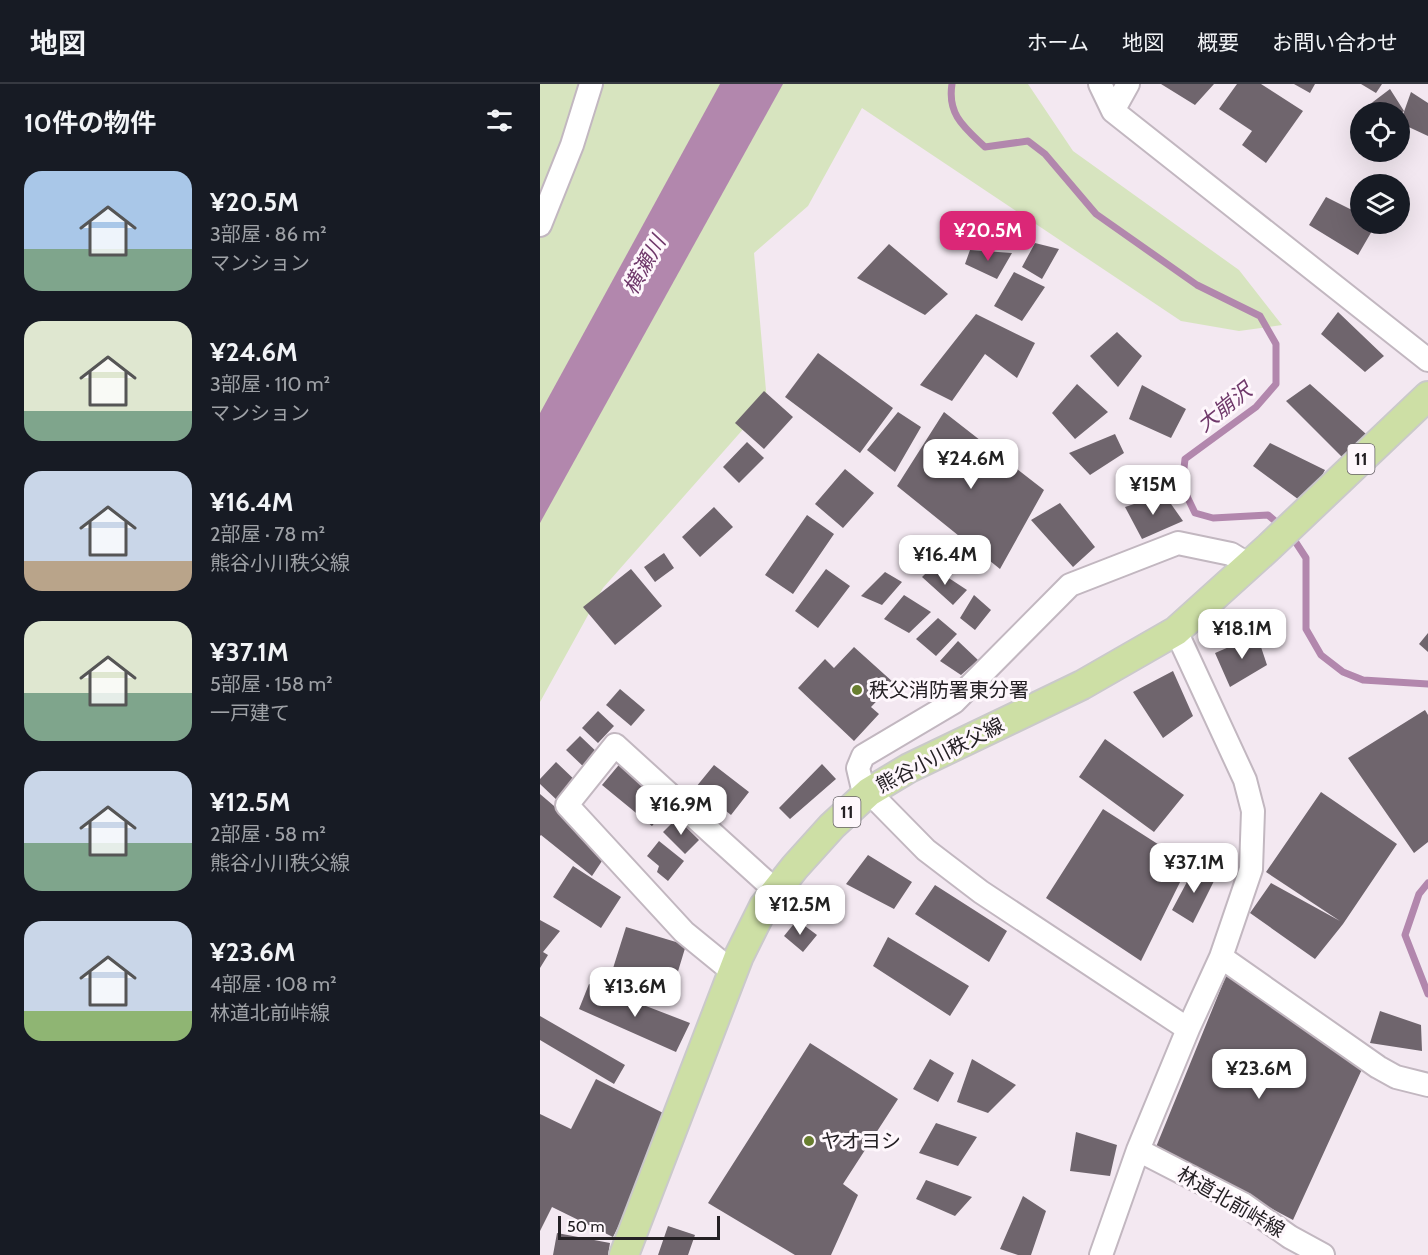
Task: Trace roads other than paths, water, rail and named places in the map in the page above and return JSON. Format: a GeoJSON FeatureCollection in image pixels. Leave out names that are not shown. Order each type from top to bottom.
{"type":"FeatureCollection","features":[{"type":"Feature","properties":{"kind":"main road","name":"熊谷小川秩父線"},"geometry":{"type":"LineString","coordinates":[[624,1255],[733,972],[764,906],[832,826],[869,792],[909,768],[1082,685],[1176,631],[1427,400]]}},
{"type":"Feature","properties":{"kind":"street"},"geometry":{"type":"LineString","coordinates":[[540,225],[572,146],[591,84]]}},
{"type":"Feature","properties":{"kind":"street"},"geometry":{"type":"LineString","coordinates":[[1100,84],[1113,111],[1428,360]]}},
{"type":"Feature","properties":{"kind":"street"},"geometry":{"type":"LineString","coordinates":[[1113,111],[1128,84]]}},
{"type":"Feature","properties":{"kind":"street"},"geometry":{"type":"LineString","coordinates":[[1188,1029],[963,878],[926,850],[862,785],[858,768],[863,756],[954,702],[1070,585],[1178,543],[1231,554],[1259,556]]}},
{"type":"Feature","properties":{"kind":"street"},"geometry":{"type":"LineString","coordinates":[[1101,1255],[1138,1150],[1188,1029],[1221,957],[1251,868],[1253,811],[1245,780],[1176,631]]}},
{"type":"Feature","properties":{"kind":"street"},"geometry":{"type":"LineString","coordinates":[[733,972],[684,932],[567,805],[615,744],[776,891]]}},
{"type":"Feature","properties":{"kind":"street"},"geometry":{"type":"LineString","coordinates":[[1221,957],[1378,1067],[1396,1077],[1428,1085]]}},
{"type":"Feature","properties":{"kind":"street","name":"林道北前峠線"},"geometry":{"type":"LineString","coordinates":[[1138,1150],[1243,1204],[1290,1237],[1323,1255]]}},
{"type":"Feature","properties":{"kind":"water","name":"横瀬川"},"geometry":{"type":"Polygon","coordinates":[[[720,84],[783,84],[540,523],[540,413],[720,84]]]}},
{"type":"Feature","properties":{"kind":"waterway","name":"大崩沢"},"geometry":{"type":"LineString","coordinates":[[952,84],[951,95],[955,113],[964,127],[985,147],[1028,141],[1045,154],[1096,214],[1197,285],[1260,316],[1276,344],[1276,384],[1256,407],[1185,459],[1182,486],[1195,513],[1213,518],[1268,515],[1282,527]]}},
{"type":"Feature","properties":{"kind":"waterway","name":"大崩沢"},"geometry":{"type":"LineString","coordinates":[[1291,535],[1306,558],[1306,629],[1321,655],[1343,672],[1363,680],[1428,684]]}},
{"type":"Feature","properties":{"kind":"waterway","name":"大崩沢"},"geometry":{"type":"LineString","coordinates":[[1428,883],[1419,894],[1405,935],[1428,994]]}},
{"type":"Feature","properties":{"kind":"place","name":"秩父消防署東分署"},"geometry":{"type":"Point","coordinates":[857,690]}},
{"type":"Feature","properties":{"kind":"place","name":"ヤオヨシ"},"geometry":{"type":"Point","coordinates":[809,1141]}}]}
